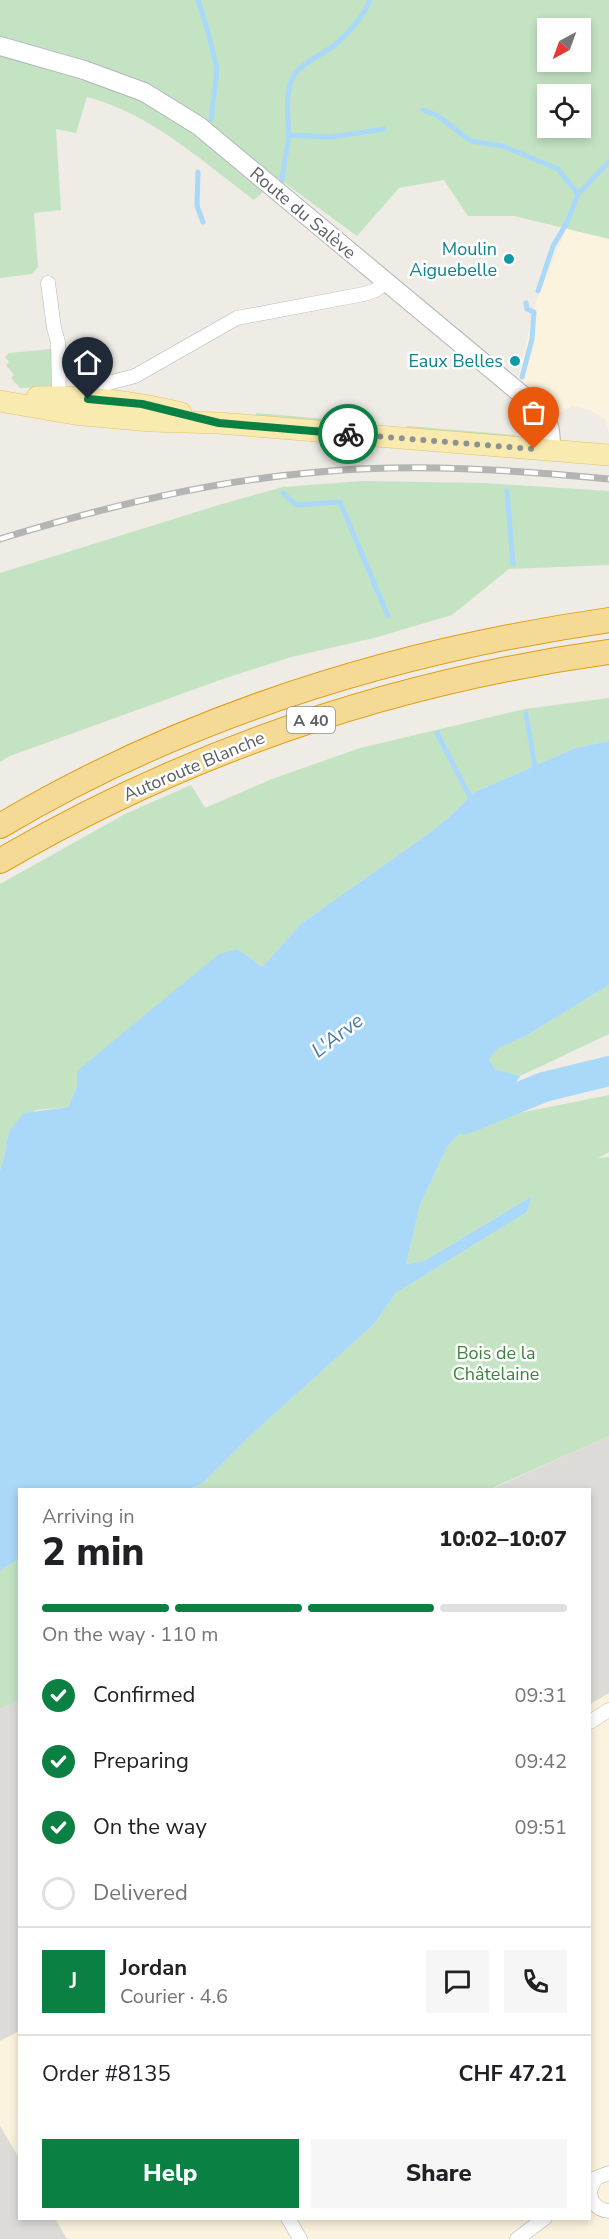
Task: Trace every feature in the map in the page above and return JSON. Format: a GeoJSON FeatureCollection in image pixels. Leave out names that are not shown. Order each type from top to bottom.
{"type":"FeatureCollection","features":[{"type":"Feature","properties":{"kind":"highway","name":"Autoroute Blanche"},"geometry":{"type":"LineString","coordinates":[[2,824],[157,745],[225,716],[290,693],[460,647],[609,620]]}},
{"type":"Feature","properties":{"kind":"highway","name":"Autoroute Blanche"},"geometry":{"type":"LineString","coordinates":[[0,861],[84,814],[141,786],[256,738],[410,691],[498,671],[609,652]]}},
{"type":"Feature","properties":{"kind":"main road"},"geometry":{"type":"LineString","coordinates":[[58,404],[88,399],[142,404],[219,423]]}},
{"type":"Feature","properties":{"kind":"main road"},"geometry":{"type":"LineString","coordinates":[[0,400],[58,404],[161,422],[219,423],[609,455]]}},
{"type":"Feature","properties":{"kind":"street","name":"Route du Salève"},"geometry":{"type":"LineString","coordinates":[[0,46],[113,80],[163,102],[199,126],[539,409],[549,424],[551,450]]}},
{"type":"Feature","properties":{"kind":"street"},"geometry":{"type":"LineString","coordinates":[[88,399],[90,392],[97,386],[135,376],[237,318],[364,294],[376,290],[386,282]]}},
{"type":"Feature","properties":{"kind":"street"},"geometry":{"type":"LineString","coordinates":[[48,283],[58,342],[58,404]]}},
{"type":"Feature","properties":{"kind":"street"},"geometry":{"type":"LineString","coordinates":[[591,1721],[609,1710]]}},
{"type":"Feature","properties":{"kind":"street"},"geometry":{"type":"LineString","coordinates":[[591,2185],[596,2178],[609,2173]]}},
{"type":"Feature","properties":{"kind":"street"},"geometry":{"type":"LineString","coordinates":[[289,2220],[300,2239]]}},
{"type":"Feature","properties":{"kind":"street"},"geometry":{"type":"LineString","coordinates":[[517,2239],[542,2220]]}},
{"type":"Feature","properties":{"kind":"shaded area"},"geometry":{"type":"Polygon","coordinates":[[[567,227],[609,239],[609,432],[605,419],[587,409],[572,406],[558,413],[546,400],[518,378],[536,301],[567,227]]]}},
{"type":"Feature","properties":{"kind":"shaded area"},"geometry":{"type":"Polygon","coordinates":[[[609,1436],[609,1693],[591,1703],[591,1488],[494,1488],[609,1436]]]}},
{"type":"Feature","properties":{"kind":"shaded area"},"geometry":{"type":"Polygon","coordinates":[[[609,1693],[609,2239],[67,2239],[56,2220],[591,2220],[591,1703],[609,1693]]]}},
{"type":"Feature","properties":{"kind":"shaded area"},"geometry":{"type":"Polygon","coordinates":[[[18,1702],[18,2032],[0,2041],[0,1708],[18,1702]]]}},
{"type":"Feature","properties":{"kind":"shaded area"},"geometry":{"type":"Polygon","coordinates":[[[18,2032],[18,2156],[0,2126],[0,2041],[18,2032]]]}},
{"type":"Feature","properties":{"kind":"shaded area"},"geometry":{"type":"Polygon","coordinates":[[[0,2126],[18,2156],[18,2220],[56,2220],[67,2239],[0,2239],[0,2126]]]}},
{"type":"Feature","properties":{"kind":"green space"},"geometry":{"type":"Polygon","coordinates":[[[0,0],[609,0],[609,239],[514,216],[468,216],[444,180],[399,188],[357,236],[278,178],[254,200],[175,140],[154,127],[110,104],[87,97],[76,133],[56,129],[61,210],[34,213],[38,267],[32,274],[0,278],[0,0]]]}},
{"type":"Feature","properties":{"kind":"green space"},"geometry":{"type":"Polygon","coordinates":[[[52,349],[53,387],[20,388],[11,378],[14,375],[6,365],[9,362],[5,357],[9,353],[52,349]]]}},
{"type":"Feature","properties":{"kind":"green space"},"geometry":{"type":"Polygon","coordinates":[[[256,413],[375,423],[375,428],[255,417],[256,413]]]}},
{"type":"Feature","properties":{"kind":"green space"},"geometry":{"type":"Polygon","coordinates":[[[407,426],[515,435],[514,440],[407,431],[407,426]]]}},
{"type":"Feature","properties":{"kind":"green space"},"geometry":{"type":"Polygon","coordinates":[[[362,481],[484,483],[609,491],[609,565],[509,569],[452,615],[374,638],[291,657],[220,680],[10,756],[0,762],[0,573],[283,487],[362,481]]]}},
{"type":"Feature","properties":{"kind":"green space"},"geometry":{"type":"Polygon","coordinates":[[[609,698],[609,741],[575,748],[475,792],[428,834],[302,923],[262,967],[238,949],[77,1086],[68,1107],[36,1110],[9,1131],[0,1170],[0,884],[125,814],[191,785],[205,808],[272,779],[360,748],[525,709],[609,698]]]}},
{"type":"Feature","properties":{"kind":"green space"},"geometry":{"type":"Polygon","coordinates":[[[609,985],[609,1034],[520,1076],[495,1069],[489,1059],[497,1048],[524,1037],[609,985]]]}},
{"type":"Feature","properties":{"kind":"green space","name":"Bois de la Châtelaine"},"geometry":{"type":"Polygon","coordinates":[[[609,1095],[609,1152],[598,1158],[609,1157],[609,1436],[492,1488],[192,1488],[203,1483],[252,1434],[374,1324],[396,1293],[527,1212],[532,1196],[424,1261],[406,1264],[420,1205],[447,1147],[466,1126],[494,1118],[609,1095]]]}},
{"type":"Feature","properties":{"kind":"green space"},"geometry":{"type":"Polygon","coordinates":[[[18,1559],[18,1702],[0,1708],[0,1571],[18,1559]]]}},
{"type":"Feature","properties":{"kind":"water"},"geometry":{"type":"Polygon","coordinates":[[[609,741],[609,985],[524,1037],[498,1048],[489,1059],[495,1069],[520,1076],[494,1118],[466,1126],[447,1147],[420,1205],[406,1264],[424,1261],[532,1196],[527,1212],[396,1293],[374,1324],[252,1434],[203,1483],[192,1488],[18,1488],[18,1559],[0,1571],[0,1170],[9,1131],[24,1113],[68,1107],[77,1086],[77,1071],[219,954],[238,949],[262,967],[302,923],[428,834],[475,792],[575,748],[609,741]]]}},
{"type":"Feature","properties":{"kind":"waterway"},"geometry":{"type":"LineString","coordinates":[[198,0],[217,69],[211,120]]}},
{"type":"Feature","properties":{"kind":"waterway"},"geometry":{"type":"LineString","coordinates":[[289,135],[288,92],[295,73],[341,40],[360,18],[370,0]]}},
{"type":"Feature","properties":{"kind":"waterway"},"geometry":{"type":"LineString","coordinates":[[423,110],[438,116],[471,141],[503,146],[558,169],[578,194]]}},
{"type":"Feature","properties":{"kind":"waterway"},"geometry":{"type":"LineString","coordinates":[[281,185],[289,135],[331,137],[384,129]]}},
{"type":"Feature","properties":{"kind":"waterway"},"geometry":{"type":"LineString","coordinates":[[538,291],[553,246],[568,221],[578,194],[609,162]]}},
{"type":"Feature","properties":{"kind":"waterway"},"geometry":{"type":"LineString","coordinates":[[198,172],[197,206],[203,222]]}},
{"type":"Feature","properties":{"kind":"waterway"},"geometry":{"type":"LineString","coordinates":[[522,377],[532,339],[534,312],[527,309],[526,303]]}},
{"type":"Feature","properties":{"kind":"waterway"},"geometry":{"type":"LineString","coordinates":[[507,491],[513,564]]}},
{"type":"Feature","properties":{"kind":"waterway"},"geometry":{"type":"LineString","coordinates":[[283,493],[296,505],[340,502],[388,616]]}},
{"type":"Feature","properties":{"kind":"waterway"},"geometry":{"type":"LineString","coordinates":[[526,714],[536,772]]}},
{"type":"Feature","properties":{"kind":"waterway"},"geometry":{"type":"LineString","coordinates":[[437,733],[472,801]]}},
{"type":"Feature","properties":{"kind":"waterway","name":"L'Arve"},"geometry":{"type":"LineString","coordinates":[[465,1119],[544,1087],[609,1071]]}},
{"type":"Feature","properties":{"kind":"railway"},"geometry":{"type":"LineString","coordinates":[[0,539],[118,506],[198,489],[278,476],[355,469],[428,468],[609,479]]}},
{"type":"Feature","properties":{"kind":"way so far"},"geometry":{"type":"LineString","coordinates":[[348,434],[534,449]]}},
{"type":"Feature","properties":{"kind":"place","name":"Moulin Aiguebelle"},"geometry":{"type":"Point","coordinates":[509,259]}},
{"type":"Feature","properties":{"kind":"place","name":"Eaux Belles"},"geometry":{"type":"Point","coordinates":[515,361]}},
{"type":"Feature","properties":{"kind":"route"},"geometry":{"type":"LineString","coordinates":[[88,399],[142,404],[219,423],[348,434]]}}]}
